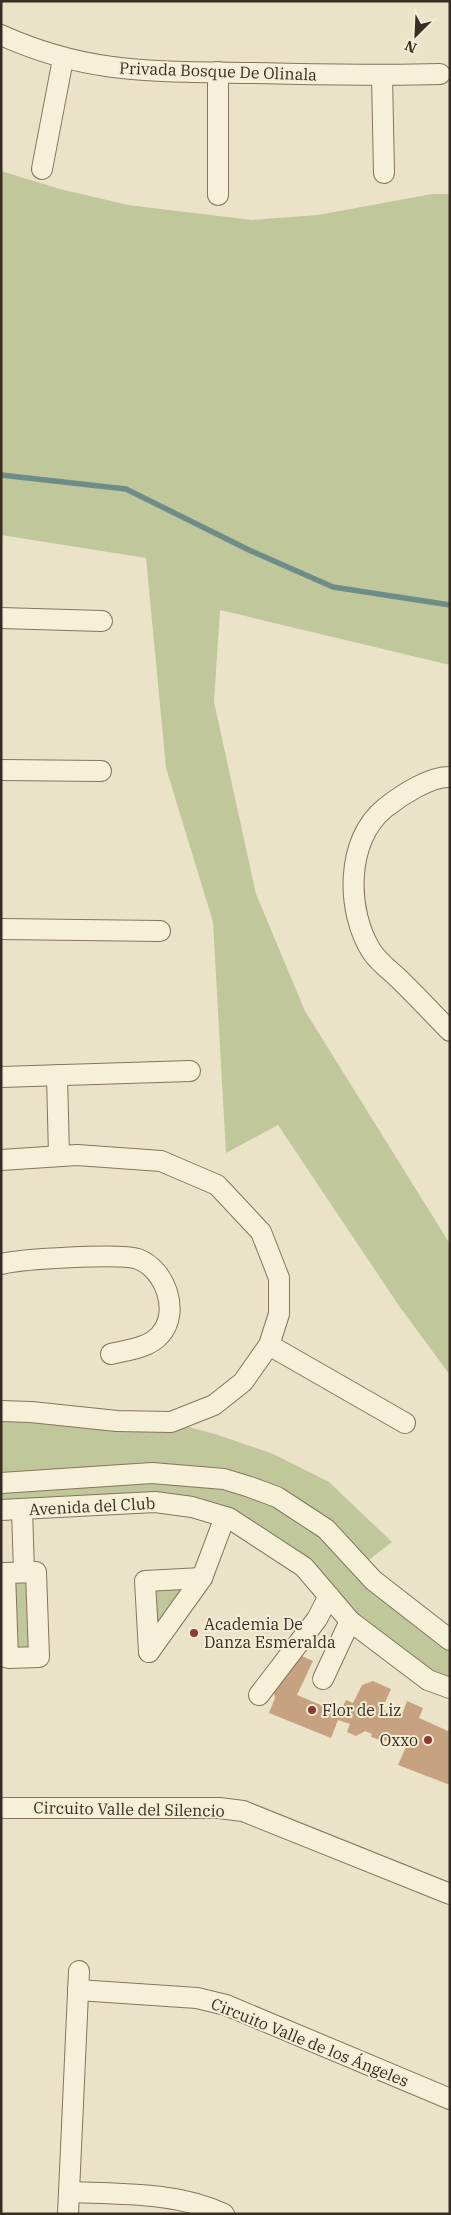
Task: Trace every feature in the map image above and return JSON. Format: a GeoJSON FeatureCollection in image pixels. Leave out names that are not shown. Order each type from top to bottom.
{"type":"FeatureCollection","features":[{"type":"Feature","properties":{"kind":"street","name":"Privada Bosque De Olinala"},"geometry":{"type":"LineString","coordinates":[[1,35],[63,59],[95,66],[133,70],[178,73],[218,72],[382,76],[440,74]]}},
{"type":"Feature","properties":{"kind":"street"},"geometry":{"type":"LineString","coordinates":[[42,169],[63,59]]}},
{"type":"Feature","properties":{"kind":"street"},"geometry":{"type":"LineString","coordinates":[[218,72],[218,195]]}},
{"type":"Feature","properties":{"kind":"street"},"geometry":{"type":"LineString","coordinates":[[382,76],[384,173]]}},
{"type":"Feature","properties":{"kind":"street"},"geometry":{"type":"LineString","coordinates":[[1,618],[102,621]]}},
{"type":"Feature","properties":{"kind":"street"},"geometry":{"type":"LineString","coordinates":[[1,770],[101,771]]}},
{"type":"Feature","properties":{"kind":"street"},"geometry":{"type":"LineString","coordinates":[[450,776],[426,783],[401,795],[380,812],[368,828],[357,854],[352,886],[363,936],[373,954],[450,1031]]}},
{"type":"Feature","properties":{"kind":"street"},"geometry":{"type":"LineString","coordinates":[[1,929],[160,932]]}},
{"type":"Feature","properties":{"kind":"street"},"geometry":{"type":"LineString","coordinates":[[1,1077],[190,1071]]}},
{"type":"Feature","properties":{"kind":"street"},"geometry":{"type":"LineString","coordinates":[[57,1075],[59,1156]]}},
{"type":"Feature","properties":{"kind":"street"},"geometry":{"type":"LineString","coordinates":[[1,1160],[59,1156],[161,1162],[216,1185],[261,1232],[279,1278],[278,1314],[269,1345],[243,1382],[214,1405],[171,1422],[117,1421],[31,1412],[1,1411]]}},
{"type":"Feature","properties":{"kind":"street"},"geometry":{"type":"LineString","coordinates":[[1,1264],[125,1256],[138,1259],[148,1265],[165,1286],[170,1314],[167,1324],[161,1335],[152,1343],[111,1354]]}},
{"type":"Feature","properties":{"kind":"street"},"geometry":{"type":"LineString","coordinates":[[269,1345],[405,1423]]}},
{"type":"Feature","properties":{"kind":"street"},"geometry":{"type":"LineString","coordinates":[[152,1473],[155,1502]]}},
{"type":"Feature","properties":{"kind":"street","name":"Avenida del Club"},"geometry":{"type":"LineString","coordinates":[[1,1483],[152,1473],[224,1480],[277,1497],[326,1529],[373,1580],[450,1640]]}},
{"type":"Feature","properties":{"kind":"street","name":"Avenida del Club"},"geometry":{"type":"LineString","coordinates":[[1,1510],[155,1502],[192,1507],[224,1517],[304,1567],[350,1621],[428,1680],[450,1688]]}},
{"type":"Feature","properties":{"kind":"street"},"geometry":{"type":"LineString","coordinates":[[22,1509],[24,1572]]}},
{"type":"Feature","properties":{"kind":"street"},"geometry":{"type":"LineString","coordinates":[[202,1578],[224,1517]]}},
{"type":"Feature","properties":{"kind":"street"},"geometry":{"type":"LineString","coordinates":[[259,1695],[316,1619],[329,1596]]}},
{"type":"Feature","properties":{"kind":"street"},"geometry":{"type":"LineString","coordinates":[[323,1679],[350,1621]]}},
{"type":"Feature","properties":{"kind":"street","name":"Circuito Valle del Silencio"},"geometry":{"type":"LineString","coordinates":[[1,1808],[219,1808],[243,1811],[450,1894]]}},
{"type":"Feature","properties":{"kind":"street","name":"Circuito Valle de los Ángeles"},"geometry":{"type":"LineString","coordinates":[[68,2214],[79,1981],[197,1998],[226,2005],[450,2099]]}},
{"type":"Feature","properties":{"kind":"street"},"geometry":{"type":"LineString","coordinates":[[69,2192],[160,2196],[204,2205],[224,2214]]}},
{"type":"Feature","properties":{"kind":"green space"},"geometry":{"type":"Polygon","coordinates":[[[1,171],[60,189],[128,205],[252,220],[318,215],[432,194],[450,194],[450,665],[220,610],[214,702],[256,894],[305,1011],[450,1244],[450,1375],[399,1306],[278,1125],[226,1153],[213,922],[166,768],[146,558],[1,535],[1,171]]]}},
{"type":"Feature","properties":{"kind":"green space"},"geometry":{"type":"Polygon","coordinates":[[[1,1411],[171,1422],[215,1434],[271,1453],[329,1482],[392,1542],[361,1566],[450,1640],[450,1688],[428,1680],[304,1567],[192,1507],[1,1510],[1,1411]]]}},
{"type":"Feature","properties":{"kind":"green space"},"geometry":{"type":"Polygon","coordinates":[[[36,1572],[39,1657],[8,1658],[5,1573],[36,1572]]]}},
{"type":"Feature","properties":{"kind":"green space"},"geometry":{"type":"Polygon","coordinates":[[[202,1578],[149,1652],[145,1581],[202,1578]]]}},
{"type":"Feature","properties":{"kind":"building"},"geometry":{"type":"Polygon","coordinates":[[[295,1653],[313,1661],[297,1695],[340,1713],[346,1700],[353,1703],[362,1685],[373,1681],[391,1689],[382,1709],[392,1714],[403,1712],[407,1701],[423,1708],[419,1718],[448,1731],[450,1726],[450,1785],[398,1765],[409,1740],[400,1736],[384,1741],[371,1737],[372,1734],[365,1731],[356,1736],[347,1732],[350,1724],[338,1720],[331,1738],[269,1713],[275,1698],[274,1693],[268,1690],[295,1653]]]}},
{"type":"Feature","properties":{"kind":"waterway"},"geometry":{"type":"LineString","coordinates":[[1,475],[126,489],[249,550],[333,587],[450,605]]}},
{"type":"Feature","properties":{"kind":"place","name":"Academia De Danza Esmeralda"},"geometry":{"type":"Point","coordinates":[194,1633]}},
{"type":"Feature","properties":{"kind":"place","name":"Flor de Liz"},"geometry":{"type":"Point","coordinates":[312,1710]}},
{"type":"Feature","properties":{"kind":"place","name":"Oxxo"},"geometry":{"type":"Point","coordinates":[428,1740]}}]}
